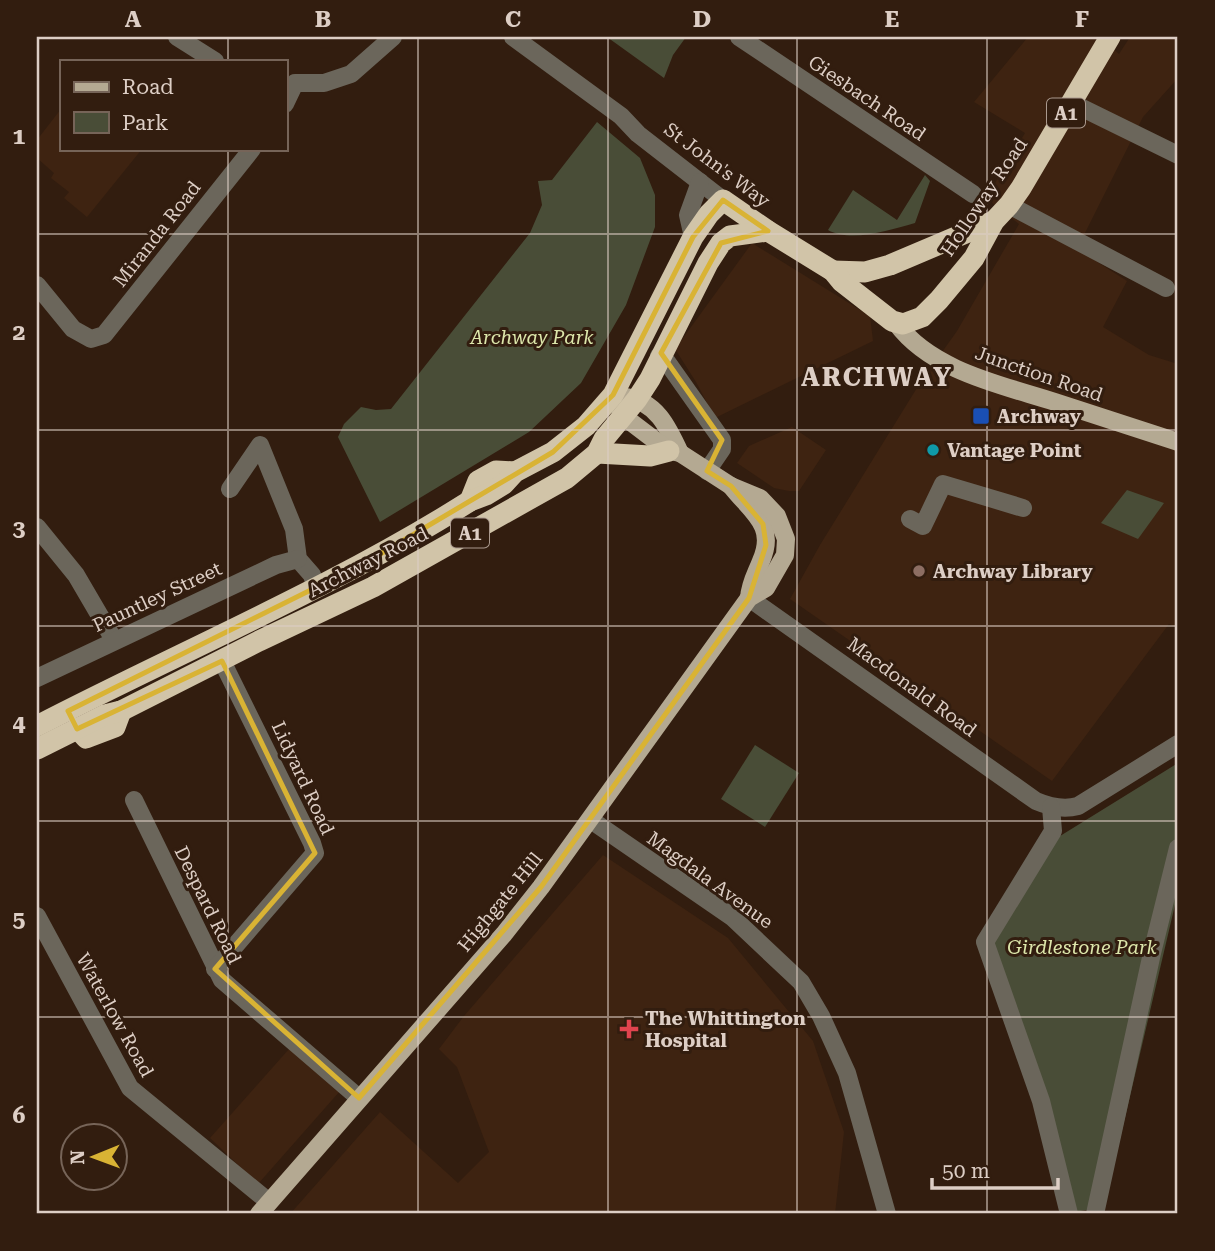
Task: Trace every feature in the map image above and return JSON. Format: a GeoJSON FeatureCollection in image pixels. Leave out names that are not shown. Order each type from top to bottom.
{"type":"FeatureCollection","features":[{"type":"Feature","properties":{"kind":"highway","name":"Holloway Road"},"geometry":{"type":"LineString","coordinates":[[897,324],[907,324],[922,317],[974,258],[994,221],[1009,205],[1110,37]]}},
{"type":"Feature","properties":{"kind":"highway","name":"St John's Way"},"geometry":{"type":"LineString","coordinates":[[723,200],[833,271],[842,282],[897,324]]}},
{"type":"Feature","properties":{"kind":"highway","name":"Archway Road"},"geometry":{"type":"LineString","coordinates":[[37,749],[73,720],[423,530],[470,500],[486,495],[504,484],[514,472],[553,452],[586,426],[613,395],[693,237],[723,200]]}},
{"type":"Feature","properties":{"kind":"highway","name":"A1"},"geometry":{"type":"LineString","coordinates":[[833,271],[865,272],[877,269],[994,221]]}},
{"type":"Feature","properties":{"kind":"highway","name":"Archway Road"},"geometry":{"type":"LineString","coordinates":[[73,720],[86,737],[103,733],[115,727],[121,711],[373,587],[567,478],[597,453],[604,439],[637,399],[721,243],[730,236],[768,231]]}},
{"type":"Feature","properties":{"kind":"highway"},"geometry":{"type":"LineString","coordinates":[[597,453],[650,456],[675,452]]}},
{"type":"Feature","properties":{"kind":"highway","name":"Archway Road"},"geometry":{"type":"LineString","coordinates":[[37,726],[73,720]]}},
{"type":"Feature","properties":{"kind":"main road","name":"Junction Road"},"geometry":{"type":"LineString","coordinates":[[897,324],[913,341],[947,363],[1009,388],[1178,442]]}},
{"type":"Feature","properties":{"kind":"main road"},"geometry":{"type":"LineString","coordinates":[[613,395],[637,399],[665,421],[675,452]]}},
{"type":"Feature","properties":{"kind":"main road"},"geometry":{"type":"LineString","coordinates":[[613,395],[623,416],[731,486]]}},
{"type":"Feature","properties":{"kind":"main road","name":"Highgate Hill"},"geometry":{"type":"LineString","coordinates":[[731,486],[754,495],[769,505],[782,524],[786,539],[783,561],[769,583],[763,591],[749,597]]}},
{"type":"Feature","properties":{"kind":"main road","name":"Highgate Hill"},"geometry":{"type":"LineString","coordinates":[[264,1208],[504,934],[590,820],[749,597],[751,581],[761,561],[767,537],[760,520],[731,486]]}},
{"type":"Feature","properties":{"kind":"street"},"geometry":{"type":"LineString","coordinates":[[177,37],[213,60]]}},
{"type":"Feature","properties":{"kind":"street"},"geometry":{"type":"LineString","coordinates":[[290,82],[324,83],[351,74],[393,37]]}},
{"type":"Feature","properties":{"kind":"street","name":"St John's Way"},"geometry":{"type":"LineString","coordinates":[[513,37],[621,116],[638,134],[723,200]]}},
{"type":"Feature","properties":{"kind":"street","name":"Giesbach Road"},"geometry":{"type":"LineString","coordinates":[[739,37],[973,194]]}},
{"type":"Feature","properties":{"kind":"street"},"geometry":{"type":"LineString","coordinates":[[1072,103],[1178,155]]}},
{"type":"Feature","properties":{"kind":"street","name":"Miranda Road"},"geometry":{"type":"LineString","coordinates":[[37,285],[73,329],[91,339],[104,335],[251,150]]}},
{"type":"Feature","properties":{"kind":"street"},"geometry":{"type":"LineString","coordinates":[[693,237],[688,215],[699,181]]}},
{"type":"Feature","properties":{"kind":"street"},"geometry":{"type":"LineString","coordinates":[[1009,205],[1166,288]]}},
{"type":"Feature","properties":{"kind":"street"},"geometry":{"type":"LineString","coordinates":[[659,356],[667,362],[722,440],[722,449],[707,471]]}},
{"type":"Feature","properties":{"kind":"street"},"geometry":{"type":"LineString","coordinates":[[230,489],[260,445],[294,529],[298,559],[312,575],[316,588]]}},
{"type":"Feature","properties":{"kind":"street"},"geometry":{"type":"LineString","coordinates":[[910,519],[923,526],[943,484],[1023,508]]}},
{"type":"Feature","properties":{"kind":"street"},"geometry":{"type":"LineString","coordinates":[[37,527],[76,575],[114,640]]}},
{"type":"Feature","properties":{"kind":"street","name":"Pauntley Street"},"geometry":{"type":"LineString","coordinates":[[37,678],[275,565],[298,559]]}},
{"type":"Feature","properties":{"kind":"street","name":"Macdonald Road"},"geometry":{"type":"LineString","coordinates":[[749,597],[1036,802],[1051,807]]}},
{"type":"Feature","properties":{"kind":"street","name":"Lidyard Road"},"geometry":{"type":"LineString","coordinates":[[215,969],[314,853],[312,843],[222,661]]}},
{"type":"Feature","properties":{"kind":"street"},"geometry":{"type":"LineString","coordinates":[[1069,1214],[1041,1101],[985,942],[1053,831],[1051,807],[1078,806],[1178,744]]}},
{"type":"Feature","properties":{"kind":"street","name":"Despard Road"},"geometry":{"type":"LineString","coordinates":[[134,800],[222,980],[359,1098]]}},
{"type":"Feature","properties":{"kind":"street","name":"Magdala Avenue"},"geometry":{"type":"LineString","coordinates":[[590,820],[732,917],[801,982],[821,1016],[846,1073],[887,1214]]}},
{"type":"Feature","properties":{"kind":"street"},"geometry":{"type":"LineString","coordinates":[[1095,1214],[1152,953],[1178,848]]}},
{"type":"Feature","properties":{"kind":"street","name":"Waterlow Road"},"geometry":{"type":"LineString","coordinates":[[37,916],[130,1088],[264,1208]]}},
{"type":"Feature","properties":{"kind":"highlighted area"},"geometry":{"type":"Polygon","coordinates":[[[723,200],[768,231],[721,243],[661,353],[722,440],[707,471],[731,486],[763,524],[766,545],[749,598],[541,887],[359,1098],[215,969],[315,853],[222,661],[77,729],[68,711],[365,563],[553,452],[613,395],[693,237],[723,200]]]}},
{"type":"Feature","properties":{"kind":"shaded area"},"geometry":{"type":"Polygon","coordinates":[[[1028,37],[1100,37],[1119,54],[1130,37],[1178,37],[1178,78],[1143,117],[1077,249],[1127,281],[1103,327],[1149,355],[1178,364],[1178,628],[1169,624],[1052,781],[790,599],[820,545],[920,383],[957,331],[1019,224],[986,198],[1025,133],[974,102],[1028,37]]]}},
{"type":"Feature","properties":{"kind":"shaded area"},"geometry":{"type":"Polygon","coordinates":[[[60,110],[60,150],[141,150],[87,217],[64,198],[69,192],[51,178],[54,173],[37,158],[37,140],[60,110]]]}},
{"type":"Feature","properties":{"kind":"shaded area"},"geometry":{"type":"Polygon","coordinates":[[[752,243],[870,316],[873,341],[715,418],[675,349],[752,243]]]}},
{"type":"Feature","properties":{"kind":"shaded area"},"geometry":{"type":"Polygon","coordinates":[[[792,427],[826,450],[799,491],[774,488],[737,463],[749,446],[792,427]]]}},
{"type":"Feature","properties":{"kind":"shaded area","name":"The Whittington Hospital"},"geometry":{"type":"Polygon","coordinates":[[[603,855],[728,938],[813,1041],[844,1132],[835,1214],[290,1214],[380,1112],[458,1183],[489,1152],[457,1067],[439,1049],[464,1016],[603,855]]]}},
{"type":"Feature","properties":{"kind":"shaded area"},"geometry":{"type":"Polygon","coordinates":[[[289,1049],[340,1091],[258,1184],[210,1138],[289,1049]]]}},
{"type":"Feature","properties":{"kind":"green space"},"geometry":{"type":"Polygon","coordinates":[[[607,37],[686,37],[673,55],[664,78],[607,37]]]}},
{"type":"Feature","properties":{"kind":"green space","name":"Archway Park"},"geometry":{"type":"Polygon","coordinates":[[[597,122],[640,158],[655,195],[655,227],[626,305],[581,383],[529,432],[380,522],[338,437],[344,424],[361,407],[391,409],[530,233],[542,205],[538,181],[552,180],[597,122]]]}},
{"type":"Feature","properties":{"kind":"green space"},"geometry":{"type":"Polygon","coordinates":[[[925,175],[930,181],[915,223],[859,235],[837,234],[828,230],[853,190],[897,220],[925,175]]]}},
{"type":"Feature","properties":{"kind":"green space"},"geometry":{"type":"Polygon","coordinates":[[[1127,490],[1164,503],[1138,539],[1101,523],[1127,490]]]}},
{"type":"Feature","properties":{"kind":"green space"},"geometry":{"type":"Polygon","coordinates":[[[755,745],[799,773],[765,827],[721,799],[755,745]]]}},
{"type":"Feature","properties":{"kind":"green space","name":"Girdlestone Park"},"geometry":{"type":"Polygon","coordinates":[[[1178,763],[1178,892],[1104,1207],[1074,1212],[1039,1070],[989,941],[1052,841],[1178,763]]]}},
{"type":"Feature","properties":{"kind":"place","name":"Archway"},"geometry":{"type":"Point","coordinates":[981,416]}},
{"type":"Feature","properties":{"kind":"place","name":"Vantage Point"},"geometry":{"type":"Point","coordinates":[933,450]}},
{"type":"Feature","properties":{"kind":"place","name":"Archway Library"},"geometry":{"type":"Point","coordinates":[919,571]}},
{"type":"Feature","properties":{"kind":"place","name":"The Whittington Hospital"},"geometry":{"type":"Point","coordinates":[629,1029]}},
{"type":"Feature","properties":{"kind":"district","name":"ARCHWAY"},"geometry":{"type":"Point","coordinates":[877,377]}}]}
